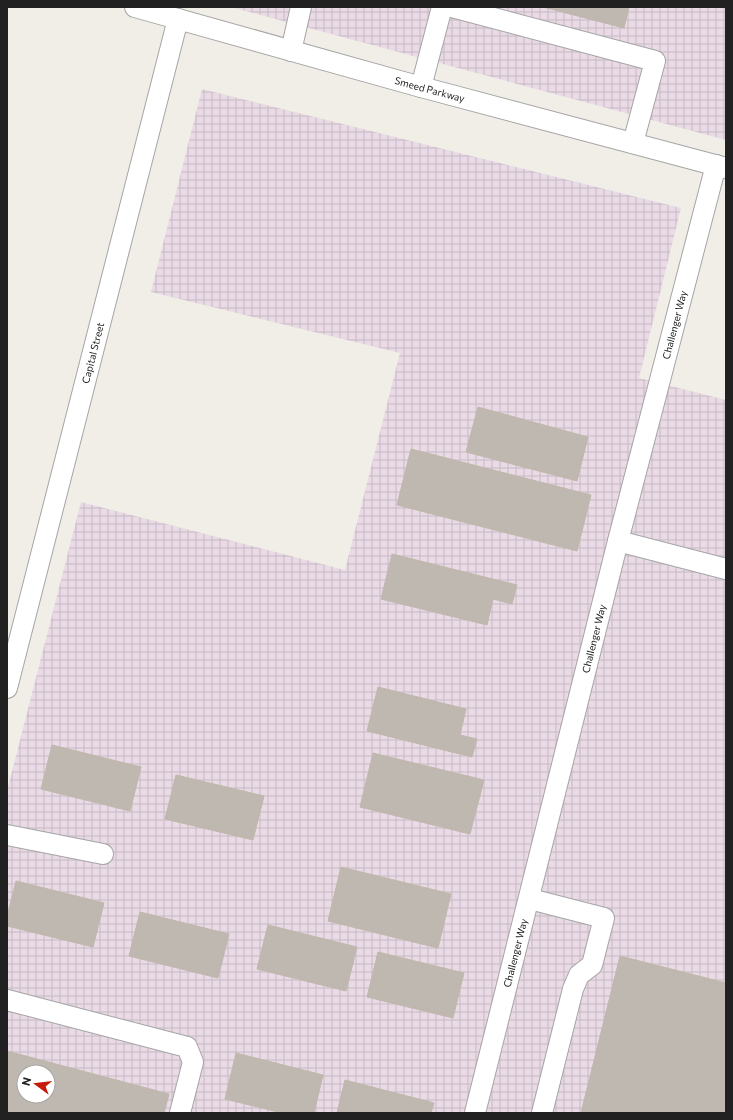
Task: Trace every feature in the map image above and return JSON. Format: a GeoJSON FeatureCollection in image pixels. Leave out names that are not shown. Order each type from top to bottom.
{"type":"FeatureCollection","features":[{"type":"Feature","properties":{"kind":"street","name":"Smeed Parkway"},"geometry":{"type":"LineString","coordinates":[[135,7],[421,87],[721,166]]}},
{"type":"Feature","properties":{"kind":"street"},"geometry":{"type":"LineString","coordinates":[[291,51],[301,7]]}},
{"type":"Feature","properties":{"kind":"street"},"geometry":{"type":"LineString","coordinates":[[421,87],[442,7]]}},
{"type":"Feature","properties":{"kind":"street"},"geometry":{"type":"LineString","coordinates":[[452,7],[655,61],[633,143]]}},
{"type":"Feature","properties":{"kind":"street","name":"Capital Street"},"geometry":{"type":"LineString","coordinates":[[7,688],[178,19]]}},
{"type":"Feature","properties":{"kind":"street","name":"Challenger Way"},"geometry":{"type":"LineString","coordinates":[[475,1113],[530,899],[618,541],[721,166]]}},
{"type":"Feature","properties":{"kind":"street"},"geometry":{"type":"LineString","coordinates":[[618,541],[726,569]]}},
{"type":"Feature","properties":{"kind":"street"},"geometry":{"type":"LineString","coordinates":[[7,835],[103,854]]}},
{"type":"Feature","properties":{"kind":"street"},"geometry":{"type":"LineString","coordinates":[[530,899],[604,918],[592,965],[579,975],[573,990],[542,1113]]}},
{"type":"Feature","properties":{"kind":"street"},"geometry":{"type":"LineString","coordinates":[[7,1000],[187,1047],[193,1062],[180,1113]]}},
{"type":"Feature","properties":{"kind":"shaded area"},"geometry":{"type":"Polygon","coordinates":[[[231,7],[726,7],[726,140],[231,7]]]}},
{"type":"Feature","properties":{"kind":"shaded area"},"geometry":{"type":"Polygon","coordinates":[[[202,89],[681,208],[639,378],[726,400],[726,1113],[7,1113],[7,791],[81,502],[345,570],[400,353],[151,292],[202,89]]]}},
{"type":"Feature","properties":{"kind":"building"},"geometry":{"type":"Polygon","coordinates":[[[543,7],[629,7],[624,28],[543,7]]]}},
{"type":"Feature","properties":{"kind":"building"},"geometry":{"type":"Polygon","coordinates":[[[478,407],[588,437],[577,481],[466,452],[478,407]]]}},
{"type":"Feature","properties":{"kind":"building"},"geometry":{"type":"Polygon","coordinates":[[[411,449],[591,495],[577,551],[397,505],[411,449]]]}},
{"type":"Feature","properties":{"kind":"building"},"geometry":{"type":"Polygon","coordinates":[[[392,554],[517,585],[512,604],[493,599],[487,625],[381,599],[392,554]]]}},
{"type":"Feature","properties":{"kind":"building"},"geometry":{"type":"Polygon","coordinates":[[[378,687],[466,709],[460,735],[477,739],[472,757],[367,731],[378,687]]]}},
{"type":"Feature","properties":{"kind":"building"},"geometry":{"type":"Polygon","coordinates":[[[52,745],[141,767],[130,811],[41,789],[52,745]]]}},
{"type":"Feature","properties":{"kind":"building"},"geometry":{"type":"Polygon","coordinates":[[[373,753],[484,780],[470,834],[360,807],[373,753]]]}},
{"type":"Feature","properties":{"kind":"building"},"geometry":{"type":"Polygon","coordinates":[[[176,775],[264,796],[253,840],[165,819],[176,775]]]}},
{"type":"Feature","properties":{"kind":"building"},"geometry":{"type":"Polygon","coordinates":[[[341,867],[451,894],[438,948],[328,921],[341,867]]]}},
{"type":"Feature","properties":{"kind":"building"},"geometry":{"type":"Polygon","coordinates":[[[16,881],[104,903],[93,947],[7,926],[7,917],[16,881]]]}},
{"type":"Feature","properties":{"kind":"building"},"geometry":{"type":"Polygon","coordinates":[[[140,912],[229,934],[218,978],[129,956],[140,912]]]}},
{"type":"Feature","properties":{"kind":"building"},"geometry":{"type":"Polygon","coordinates":[[[268,925],[357,947],[346,991],[257,969],[268,925]]]}},
{"type":"Feature","properties":{"kind":"building"},"geometry":{"type":"Polygon","coordinates":[[[378,952],[464,973],[453,1018],[367,997],[378,952]]]}},
{"type":"Feature","properties":{"kind":"building"},"geometry":{"type":"Polygon","coordinates":[[[620,956],[726,983],[726,1113],[581,1113],[620,956]]]}},
{"type":"Feature","properties":{"kind":"building"},"geometry":{"type":"Polygon","coordinates":[[[7,1051],[56,1064],[16,1064],[16,1104],[56,1104],[56,1064],[169,1094],[164,1113],[7,1113],[7,1051]]]}},
{"type":"Feature","properties":{"kind":"building"},"geometry":{"type":"Polygon","coordinates":[[[236,1053],[323,1075],[314,1113],[282,1113],[225,1099],[236,1053]]]}},
{"type":"Feature","properties":{"kind":"building"},"geometry":{"type":"Polygon","coordinates":[[[345,1080],[434,1103],[431,1113],[337,1113],[345,1080]]]}}]}
